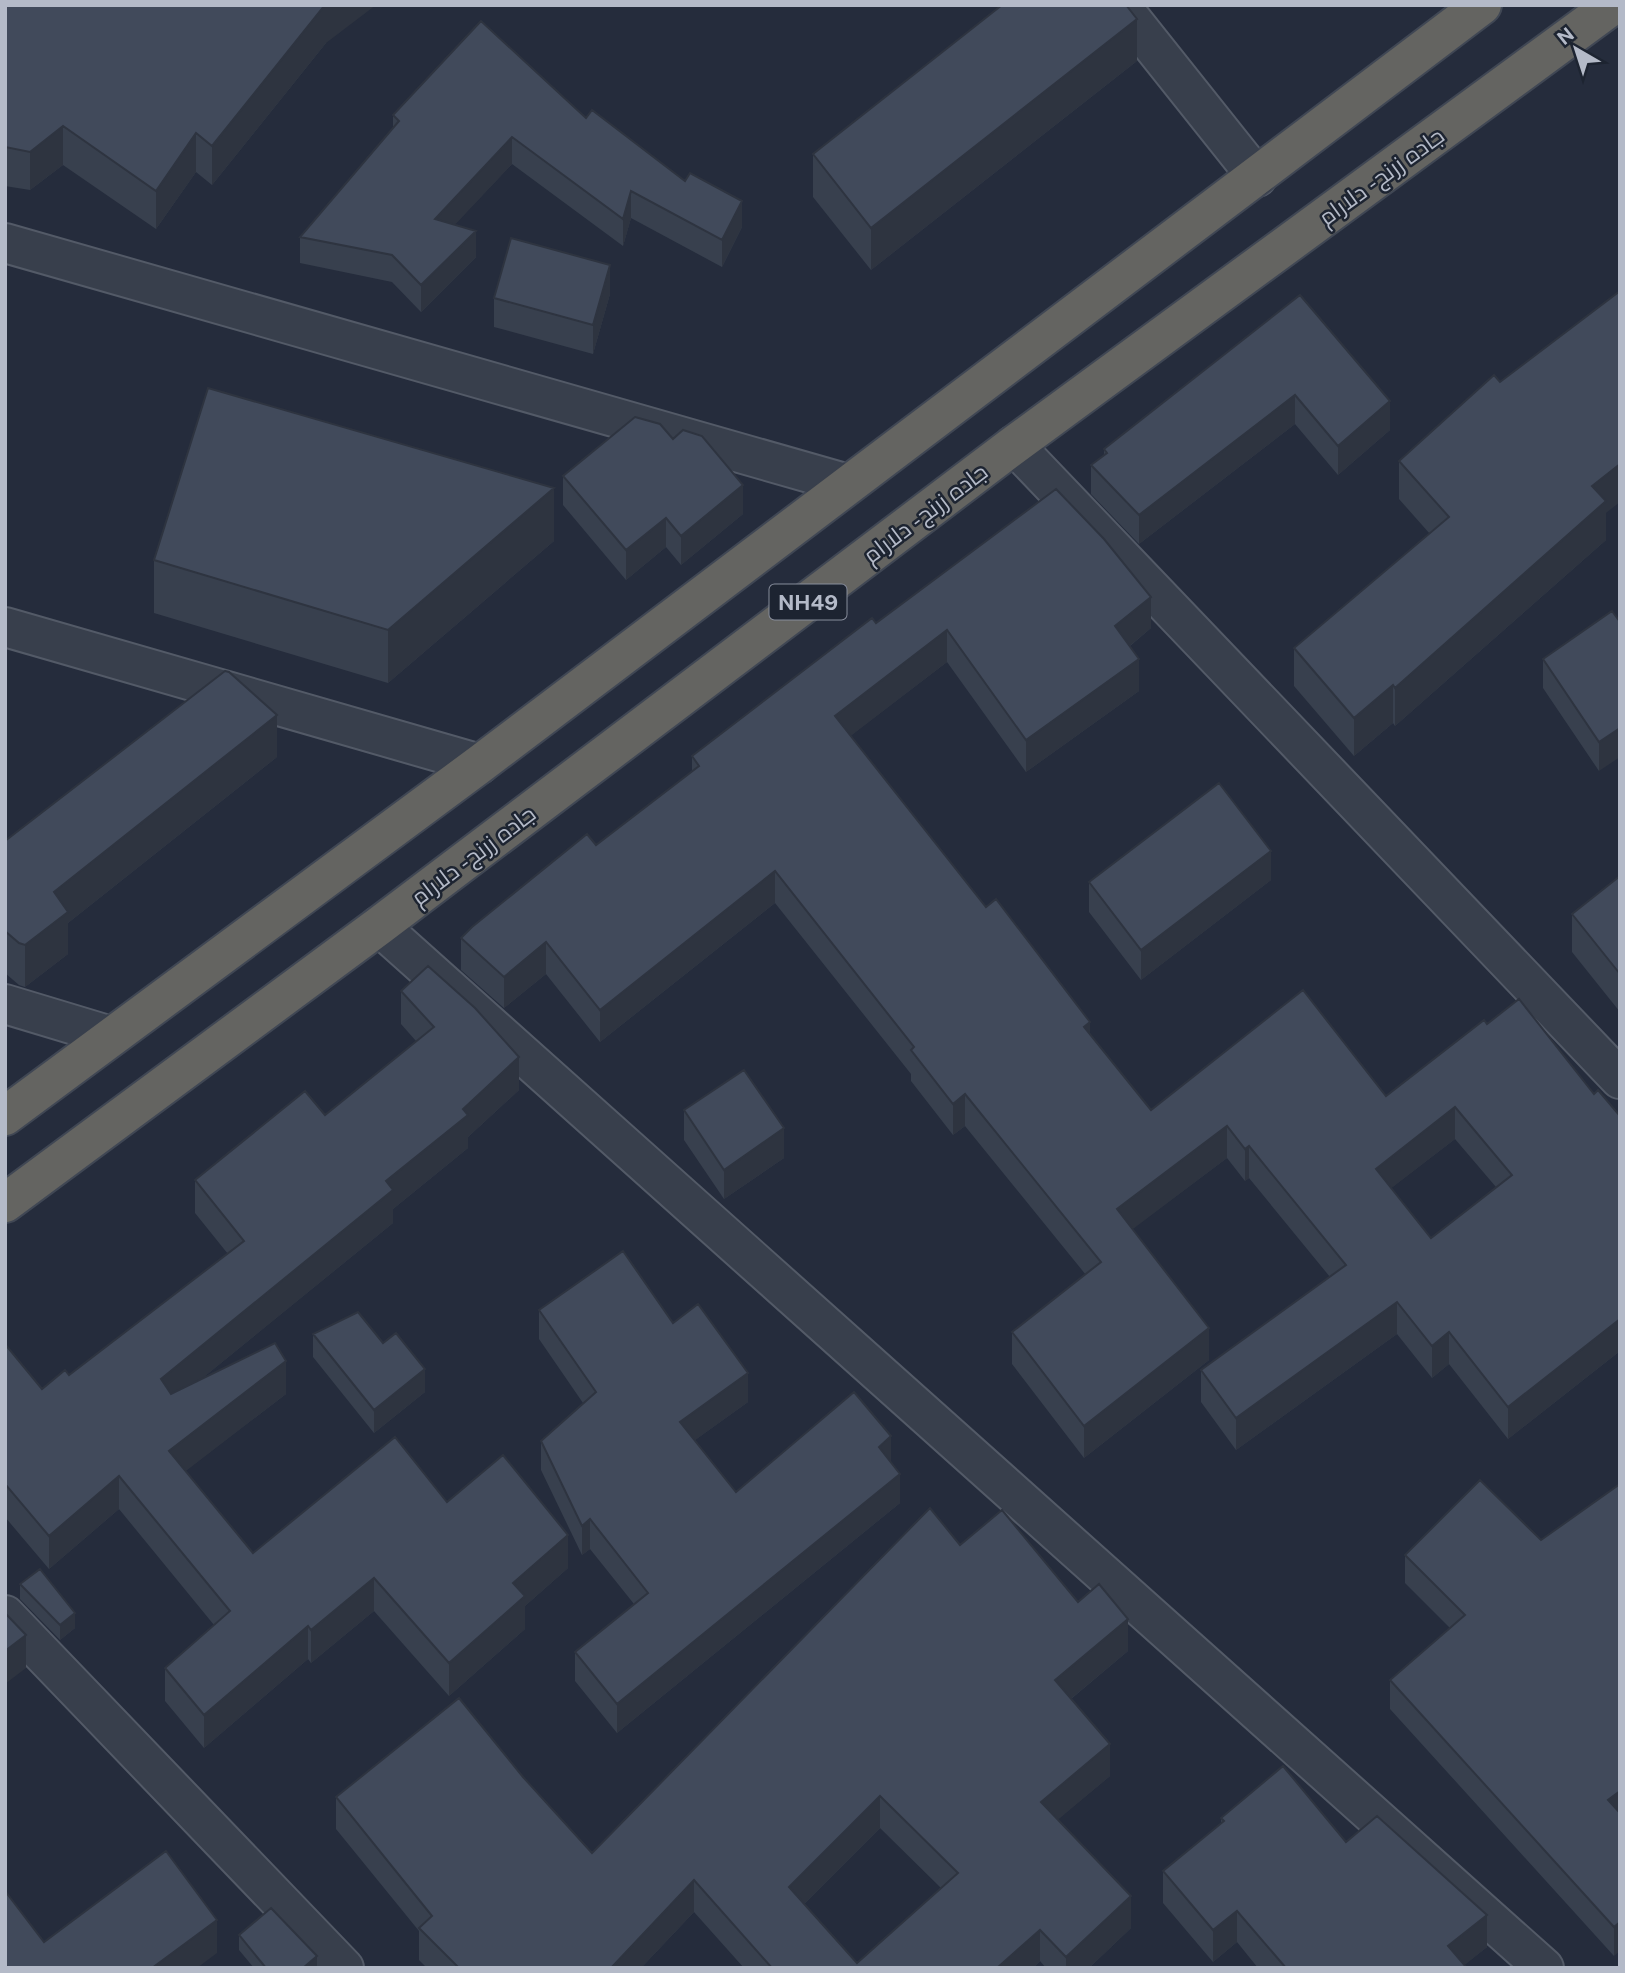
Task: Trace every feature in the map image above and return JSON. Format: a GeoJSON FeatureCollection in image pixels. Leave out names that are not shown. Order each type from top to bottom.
{"type":"FeatureCollection","features":[{"type":"Feature","properties":{"kind":"highway","name":"NH49"},"geometry":{"type":"LineString","coordinates":[[5,1116],[480,764],[1482,5]]}},
{"type":"Feature","properties":{"kind":"highway","name":"جاده زرنج - دلارام"},"geometry":{"type":"LineString","coordinates":[[5,1203],[379,926],[1014,445],[1614,5]]}},
{"type":"Feature","properties":{"kind":"street"},"geometry":{"type":"LineString","coordinates":[[1120,5],[1257,177]]}},
{"type":"Feature","properties":{"kind":"street"},"geometry":{"type":"LineString","coordinates":[[5,243],[848,484]]}},
{"type":"Feature","properties":{"kind":"street"},"geometry":{"type":"LineString","coordinates":[[1014,445],[1620,1079]]}},
{"type":"Feature","properties":{"kind":"street"},"geometry":{"type":"LineString","coordinates":[[5,627],[480,764]]}},
{"type":"Feature","properties":{"kind":"street"},"geometry":{"type":"LineString","coordinates":[[379,926],[1544,1968]]}},
{"type":"Feature","properties":{"kind":"street"},"geometry":{"type":"LineString","coordinates":[[5,1004],[111,1036]]}},
{"type":"Feature","properties":{"kind":"street"},"geometry":{"type":"LineString","coordinates":[[5,1615],[344,1968]]}},
{"type":"Feature","properties":{"kind":"building"},"geometry":{"type":"Polygon","coordinates":[[[5,5],[325,5],[212,146],[196,133],[156,191],[63,126],[30,152],[5,147],[5,5]]]}},
{"type":"Feature","properties":{"kind":"building"},"geometry":{"type":"Polygon","coordinates":[[[1002,5],[1126,5],[1137,19],[871,228],[813,154],[1002,5]]]}},
{"type":"Feature","properties":{"kind":"building"},"geometry":{"type":"Polygon","coordinates":[[[481,21],[586,118],[592,110],[685,181],[690,173],[742,201],[722,240],[631,191],[623,219],[512,137],[435,219],[476,231],[421,285],[392,255],[300,237],[399,121],[393,115],[481,21]]]}},
{"type":"Feature","properties":{"kind":"building"},"geometry":{"type":"Polygon","coordinates":[[[511,238],[610,265],[593,325],[494,298],[511,238]]]}},
{"type":"Feature","properties":{"kind":"building"},"geometry":{"type":"Polygon","coordinates":[[[1620,291],[1620,464],[1592,486],[1606,501],[1395,688],[1393,685],[1354,718],[1294,648],[1449,517],[1399,461],[1494,375],[1500,382],[1620,291]]]}},
{"type":"Feature","properties":{"kind":"building"},"geometry":{"type":"Polygon","coordinates":[[[1300,295],[1390,401],[1338,446],[1295,395],[1139,515],[1091,465],[1107,453],[1104,449],[1300,295]]]}},
{"type":"Feature","properties":{"kind":"building"},"geometry":{"type":"Polygon","coordinates":[[[208,388],[554,488],[388,630],[154,560],[208,388]]]}},
{"type":"Feature","properties":{"kind":"building"},"geometry":{"type":"Polygon","coordinates":[[[635,417],[660,424],[673,439],[683,430],[702,436],[743,485],[681,536],[666,518],[626,550],[563,476],[635,417]]]}},
{"type":"Feature","properties":{"kind":"building"},"geometry":{"type":"Polygon","coordinates":[[[1056,489],[1104,539],[1151,597],[1115,626],[1139,659],[1026,740],[947,630],[835,716],[986,907],[996,899],[1090,1022],[1084,1027],[1151,1110],[1303,990],[1386,1096],[1484,1020],[1487,1024],[1519,999],[1594,1094],[1598,1090],[1620,1116],[1620,1319],[1508,1407],[1449,1332],[1432,1346],[1397,1302],[1236,1418],[1201,1370],[1346,1265],[1249,1146],[1245,1149],[1227,1126],[1117,1209],[1209,1328],[1084,1426],[1012,1332],[1101,1262],[965,1094],[953,1104],[911,1050],[914,1047],[775,871],[600,1010],[546,942],[504,977],[461,938],[587,834],[596,845],[699,766],[692,756],[872,618],[876,623],[1056,489]],[[1455,1107],[1376,1169],[1431,1238],[1512,1175],[1455,1107]]]}},
{"type":"Feature","properties":{"kind":"building"},"geometry":{"type":"Polygon","coordinates":[[[1612,611],[1620,622],[1620,728],[1599,742],[1543,659],[1612,611]]]}},
{"type":"Feature","properties":{"kind":"building"},"geometry":{"type":"Polygon","coordinates":[[[225,671],[277,715],[54,892],[68,912],[25,945],[19,943],[5,931],[5,841],[225,671]]]}},
{"type":"Feature","properties":{"kind":"building"},"geometry":{"type":"Polygon","coordinates":[[[1219,783],[1271,851],[1141,950],[1089,882],[1219,783]]]}},
{"type":"Feature","properties":{"kind":"building"},"geometry":{"type":"Polygon","coordinates":[[[1620,876],[1620,974],[1572,914],[1620,876]]]}},
{"type":"Feature","properties":{"kind":"building"},"geometry":{"type":"Polygon","coordinates":[[[428,966],[475,1008],[519,1057],[463,1109],[468,1115],[386,1181],[393,1190],[161,1379],[171,1394],[275,1343],[286,1361],[169,1451],[253,1553],[395,1437],[447,1502],[503,1455],[568,1535],[513,1583],[525,1596],[449,1663],[374,1578],[311,1630],[308,1626],[204,1715],[165,1668],[230,1611],[119,1476],[49,1536],[5,1484],[5,1344],[42,1389],[65,1370],[69,1375],[244,1241],[195,1180],[305,1091],[325,1115],[434,1027],[401,991],[428,966]]]}},
{"type":"Feature","properties":{"kind":"building"},"geometry":{"type":"Polygon","coordinates":[[[744,1070],[784,1128],[724,1170],[684,1110],[744,1070]]]}},
{"type":"Feature","properties":{"kind":"building"},"geometry":{"type":"Polygon","coordinates":[[[623,1251],[673,1323],[698,1304],[748,1373],[680,1422],[736,1492],[854,1392],[891,1436],[879,1447],[900,1474],[617,1704],[575,1652],[648,1593],[590,1519],[582,1526],[541,1441],[596,1392],[539,1310],[623,1251]]]}},
{"type":"Feature","properties":{"kind":"building"},"geometry":{"type":"Polygon","coordinates":[[[358,1312],[383,1343],[396,1333],[425,1369],[374,1410],[313,1334],[358,1312]]]}},
{"type":"Feature","properties":{"kind":"building"},"geometry":{"type":"Polygon","coordinates":[[[1480,1480],[1541,1540],[1620,1484],[1620,1791],[1608,1800],[1620,1813],[1620,1922],[1614,1927],[1390,1680],[1465,1615],[1405,1555],[1480,1480]]]}},
{"type":"Feature","properties":{"kind":"building"},"geometry":{"type":"Polygon","coordinates":[[[930,1508],[960,1545],[1002,1510],[1078,1602],[1099,1584],[1128,1619],[1055,1680],[1110,1744],[1041,1802],[1131,1896],[1066,1957],[1040,1930],[997,1968],[772,1968],[694,1880],[611,1968],[459,1968],[419,1928],[432,1916],[336,1797],[459,1698],[523,1777],[592,1853],[930,1508]],[[880,1796],[789,1887],[857,1963],[958,1873],[880,1796]]]}},
{"type":"Feature","properties":{"kind":"building"},"geometry":{"type":"Polygon","coordinates":[[[40,1569],[75,1613],[60,1625],[20,1584],[40,1569]]]}},
{"type":"Feature","properties":{"kind":"building"},"geometry":{"type":"Polygon","coordinates":[[[5,1613],[26,1635],[5,1651],[5,1613]]]}},
{"type":"Feature","properties":{"kind":"building"},"geometry":{"type":"Polygon","coordinates":[[[1283,1766],[1346,1842],[1377,1816],[1487,1915],[1448,1946],[1467,1968],[1286,1968],[1237,1911],[1213,1930],[1163,1871],[1224,1821],[1221,1818],[1283,1766]]]}},
{"type":"Feature","properties":{"kind":"building"},"geometry":{"type":"Polygon","coordinates":[[[166,1851],[217,1920],[152,1968],[5,1968],[5,1891],[44,1942],[166,1851]]]}},
{"type":"Feature","properties":{"kind":"building"},"geometry":{"type":"Polygon","coordinates":[[[271,1908],[317,1956],[303,1968],[266,1968],[239,1935],[271,1908]]]}}]}
